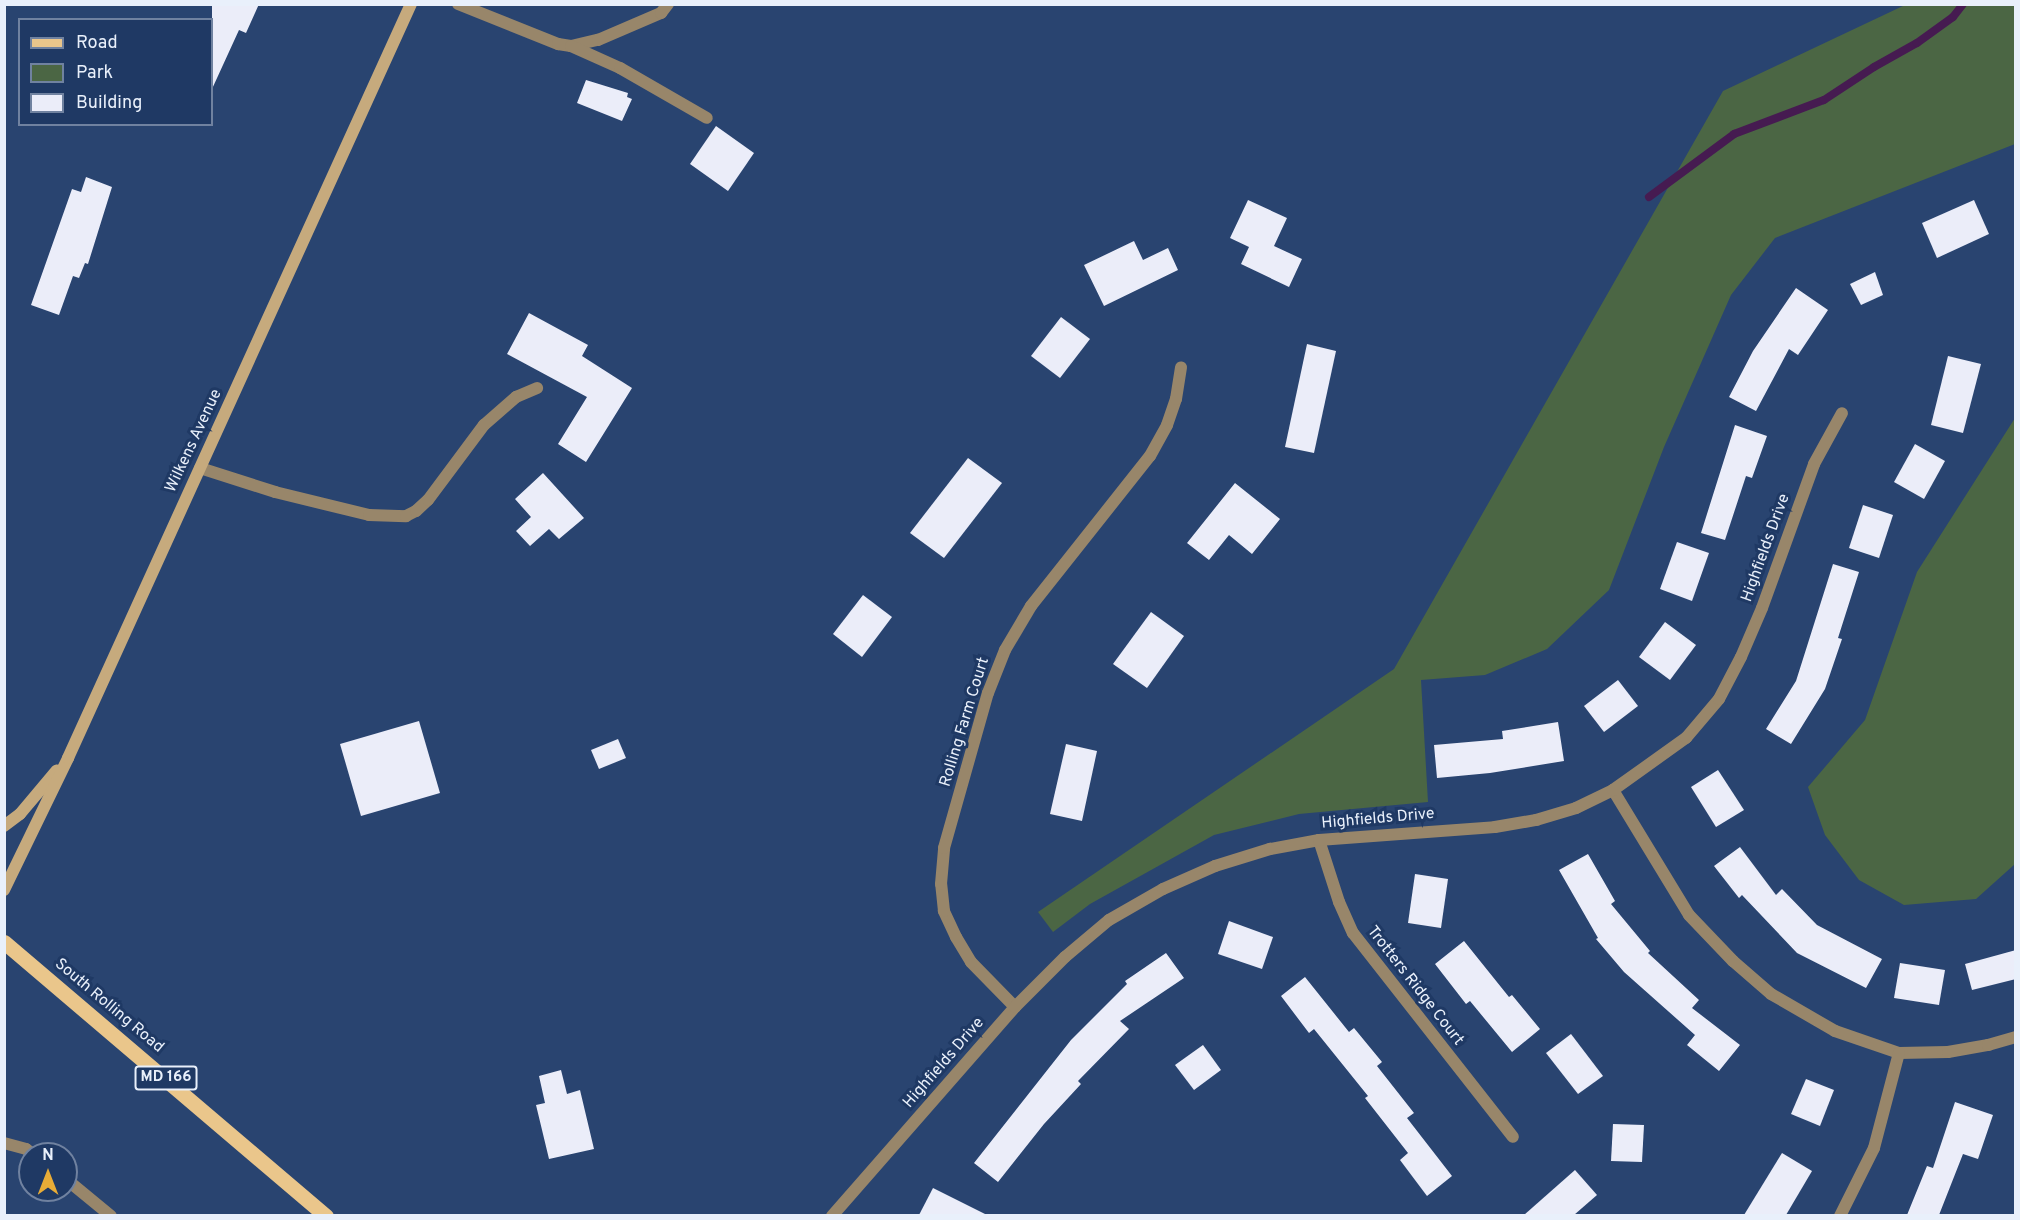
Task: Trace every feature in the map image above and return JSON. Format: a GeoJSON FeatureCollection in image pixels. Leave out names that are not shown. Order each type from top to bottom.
{"type":"FeatureCollection","features":[{"type":"Feature","properties":{"kind":"main road","name":"Wilkens Avenue"},"geometry":{"type":"LineString","coordinates":[[4,890],[68,758],[411,4]]}},
{"type":"Feature","properties":{"kind":"main road"},"geometry":{"type":"LineString","coordinates":[[4,826],[20,814],[68,758]]}},
{"type":"Feature","properties":{"kind":"main road","name":"South Rolling Road"},"geometry":{"type":"LineString","coordinates":[[4,942],[326,1215]]}},
{"type":"Feature","properties":{"kind":"street"},"geometry":{"type":"LineString","coordinates":[[458,4],[558,44],[571,46],[620,68],[707,118]]}},
{"type":"Feature","properties":{"kind":"street"},"geometry":{"type":"LineString","coordinates":[[571,46],[598,40],[661,13],[668,4]]}},
{"type":"Feature","properties":{"kind":"street","name":"Rolling Farm Court"},"geometry":{"type":"LineString","coordinates":[[1015,1007],[971,962],[944,911],[941,884],[944,848],[988,693],[1005,650],[1031,606],[1150,456],[1167,425],[1176,399],[1181,367]]}},
{"type":"Feature","properties":{"kind":"street"},"geometry":{"type":"LineString","coordinates":[[200,468],[275,492],[369,515],[406,516],[416,511],[428,500],[484,425],[516,397],[537,388]]}},
{"type":"Feature","properties":{"kind":"street","name":"Highfields Drive"},"geometry":{"type":"LineString","coordinates":[[832,1215],[1015,1007],[1065,957],[1109,920],[1163,889],[1215,866],[1270,849],[1319,840],[1494,827],[1536,820],[1576,808],[1612,790],[1686,738],[1719,699],[1742,657],[1814,464],[1842,413]]}},
{"type":"Feature","properties":{"kind":"street"},"geometry":{"type":"LineString","coordinates":[[1612,790],[1689,915],[1733,961],[1771,994],[1835,1031],[1899,1053],[1948,1052],[1988,1046],[2016,1037]]}},
{"type":"Feature","properties":{"kind":"street","name":"Trotters Ridge Court"},"geometry":{"type":"LineString","coordinates":[[1319,840],[1339,902],[1353,933],[1513,1137]]}},
{"type":"Feature","properties":{"kind":"street"},"geometry":{"type":"LineString","coordinates":[[1840,1215],[1874,1148],[1899,1053]]}},
{"type":"Feature","properties":{"kind":"street"},"geometry":{"type":"LineString","coordinates":[[78,1189],[111,1215]]}},
{"type":"Feature","properties":{"kind":"green space"},"geometry":{"type":"Polygon","coordinates":[[[1905,5],[2015,5],[2015,144],[1775,238],[1731,295],[1664,447],[1609,590],[1547,649],[1485,675],[1421,680],[1428,802],[1299,814],[1214,835],[1090,904],[1053,932],[1038,912],[1394,669],[1723,91],[1905,5]]]}},
{"type":"Feature","properties":{"kind":"green space"},"geometry":{"type":"Polygon","coordinates":[[[2015,418],[2015,864],[1976,899],[1904,905],[1859,880],[1825,835],[1808,787],[1865,720],[1917,572],[2015,418]]]}},
{"type":"Feature","properties":{"kind":"building"},"geometry":{"type":"Polygon","coordinates":[[[212,4],[259,4],[246,33],[239,30],[213,87],[213,18],[212,4]]]}},
{"type":"Feature","properties":{"kind":"building"},"geometry":{"type":"Polygon","coordinates":[[[586,80],[628,93],[627,97],[632,99],[622,121],[577,103],[586,80]]]}},
{"type":"Feature","properties":{"kind":"building"},"geometry":{"type":"Polygon","coordinates":[[[716,126],[754,153],[728,191],[690,164],[716,126]]]}},
{"type":"Feature","properties":{"kind":"building"},"geometry":{"type":"Polygon","coordinates":[[[86,177],[112,187],[88,264],[85,263],[79,278],[73,276],[59,315],[31,305],[72,189],[81,192],[86,177]]]}},
{"type":"Feature","properties":{"kind":"building"},"geometry":{"type":"Polygon","coordinates":[[[1248,200],[1287,218],[1274,246],[1302,259],[1289,287],[1241,264],[1249,247],[1230,238],[1248,200]]]}},
{"type":"Feature","properties":{"kind":"building"},"geometry":{"type":"Polygon","coordinates":[[[1974,200],[1989,234],[1937,258],[1922,223],[1974,200]]]}},
{"type":"Feature","properties":{"kind":"building"},"geometry":{"type":"Polygon","coordinates":[[[1134,241],[1143,260],[1168,248],[1178,270],[1104,306],[1084,265],[1134,241]]]}},
{"type":"Feature","properties":{"kind":"building"},"geometry":{"type":"Polygon","coordinates":[[[1875,272],[1883,295],[1861,305],[1850,284],[1875,272]]]}},
{"type":"Feature","properties":{"kind":"building"},"geometry":{"type":"Polygon","coordinates":[[[1796,288],[1828,310],[1798,355],[1789,349],[1756,411],[1729,397],[1753,351],[1796,288]]]}},
{"type":"Feature","properties":{"kind":"building"},"geometry":{"type":"Polygon","coordinates":[[[529,313],[588,345],[582,356],[632,388],[586,462],[558,444],[587,397],[507,354],[529,313]]]}},
{"type":"Feature","properties":{"kind":"building"},"geometry":{"type":"Polygon","coordinates":[[[1061,317],[1090,339],[1060,378],[1031,356],[1061,317]]]}},
{"type":"Feature","properties":{"kind":"building"},"geometry":{"type":"Polygon","coordinates":[[[1307,344],[1336,351],[1314,453],[1285,447],[1307,344]]]}},
{"type":"Feature","properties":{"kind":"building"},"geometry":{"type":"Polygon","coordinates":[[[1948,356],[1981,364],[1963,433],[1931,425],[1948,356]]]}},
{"type":"Feature","properties":{"kind":"building"},"geometry":{"type":"Polygon","coordinates":[[[1735,425],[1767,436],[1752,478],[1746,476],[1725,540],[1701,533],[1735,425]]]}},
{"type":"Feature","properties":{"kind":"building"},"geometry":{"type":"Polygon","coordinates":[[[1915,444],[1945,461],[1924,499],[1894,482],[1915,444]]]}},
{"type":"Feature","properties":{"kind":"building"},"geometry":{"type":"Polygon","coordinates":[[[968,458],[1002,483],[944,558],[910,533],[968,458]]]}},
{"type":"Feature","properties":{"kind":"building"},"geometry":{"type":"Polygon","coordinates":[[[543,473],[584,518],[559,539],[549,529],[530,546],[516,531],[531,517],[515,499],[543,473]]]}},
{"type":"Feature","properties":{"kind":"building"},"geometry":{"type":"Polygon","coordinates":[[[1235,483],[1280,519],[1252,554],[1229,535],[1209,560],[1187,543],[1235,483]]]}},
{"type":"Feature","properties":{"kind":"building"},"geometry":{"type":"Polygon","coordinates":[[[1863,505],[1893,515],[1879,558],[1849,548],[1863,505]]]}},
{"type":"Feature","properties":{"kind":"building"},"geometry":{"type":"Polygon","coordinates":[[[1677,542],[1709,553],[1692,601],[1660,589],[1677,542]]]}},
{"type":"Feature","properties":{"kind":"building"},"geometry":{"type":"Polygon","coordinates":[[[1833,564],[1859,572],[1838,638],[1842,639],[1825,689],[1791,744],[1766,729],[1796,681],[1833,564]]]}},
{"type":"Feature","properties":{"kind":"building"},"geometry":{"type":"Polygon","coordinates":[[[863,595],[892,617],[862,657],[833,634],[863,595]]]}},
{"type":"Feature","properties":{"kind":"building"},"geometry":{"type":"Polygon","coordinates":[[[1151,612],[1184,636],[1147,688],[1113,664],[1151,612]]]}},
{"type":"Feature","properties":{"kind":"building"},"geometry":{"type":"Polygon","coordinates":[[[1665,622],[1696,645],[1670,680],[1639,657],[1665,622]]]}},
{"type":"Feature","properties":{"kind":"building"},"geometry":{"type":"Polygon","coordinates":[[[1618,680],[1638,706],[1604,732],[1584,706],[1618,680]]]}},
{"type":"Feature","properties":{"kind":"building"},"geometry":{"type":"Polygon","coordinates":[[[419,721],[440,793],[361,816],[340,744],[419,721]]]}},
{"type":"Feature","properties":{"kind":"building"},"geometry":{"type":"Polygon","coordinates":[[[1558,722],[1564,761],[1490,773],[1437,778],[1434,745],[1503,739],[1502,731],[1558,722]]]}},
{"type":"Feature","properties":{"kind":"building"},"geometry":{"type":"Polygon","coordinates":[[[618,739],[626,758],[599,769],[591,750],[618,739]]]}},
{"type":"Feature","properties":{"kind":"building"},"geometry":{"type":"Polygon","coordinates":[[[1066,744],[1097,751],[1082,821],[1050,814],[1066,744]]]}},
{"type":"Feature","properties":{"kind":"building"},"geometry":{"type":"Polygon","coordinates":[[[1718,770],[1744,810],[1716,827],[1691,787],[1718,770]]]}},
{"type":"Feature","properties":{"kind":"building"},"geometry":{"type":"Polygon","coordinates":[[[1740,847],[1776,895],[1782,889],[1817,925],[1882,959],[1866,988],[1797,953],[1742,895],[1739,898],[1714,866],[1740,847]]]}},
{"type":"Feature","properties":{"kind":"building"},"geometry":{"type":"Polygon","coordinates":[[[1588,854],[1615,901],[1611,904],[1650,951],[1648,953],[1699,1000],[1692,1008],[1740,1045],[1719,1071],[1687,1045],[1695,1035],[1624,972],[1596,939],[1598,938],[1559,870],[1588,854]]]}},
{"type":"Feature","properties":{"kind":"building"},"geometry":{"type":"Polygon","coordinates":[[[1415,874],[1448,879],[1441,928],[1408,923],[1415,874]]]}},
{"type":"Feature","properties":{"kind":"building"},"geometry":{"type":"Polygon","coordinates":[[[1229,921],[1273,937],[1262,969],[1218,954],[1229,921]]]}},
{"type":"Feature","properties":{"kind":"building"},"geometry":{"type":"Polygon","coordinates":[[[1464,941],[1509,997],[1512,995],[1540,1029],[1512,1052],[1470,1001],[1466,1004],[1435,964],[1464,941]]]}},
{"type":"Feature","properties":{"kind":"building"},"geometry":{"type":"Polygon","coordinates":[[[2016,950],[2016,979],[1972,990],[1965,964],[2016,950]]]}},
{"type":"Feature","properties":{"kind":"building"},"geometry":{"type":"Polygon","coordinates":[[[1166,953],[1184,978],[1120,1021],[1129,1029],[1078,1081],[1081,1084],[1044,1124],[998,1182],[974,1163],[1071,1040],[1127,984],[1125,981],[1166,953]]]}},
{"type":"Feature","properties":{"kind":"building"},"geometry":{"type":"Polygon","coordinates":[[[1900,963],[1945,970],[1939,1005],[1894,998],[1900,963]]]}},
{"type":"Feature","properties":{"kind":"building"},"geometry":{"type":"Polygon","coordinates":[[[1305,977],[1349,1032],[1354,1028],[1382,1062],[1377,1066],[1414,1113],[1407,1118],[1452,1176],[1427,1196],[1400,1160],[1408,1153],[1365,1098],[1368,1096],[1314,1029],[1309,1033],[1281,996],[1305,977]]]}},
{"type":"Feature","properties":{"kind":"building"},"geometry":{"type":"Polygon","coordinates":[[[1571,1034],[1603,1076],[1578,1094],[1546,1053],[1571,1034]]]}},
{"type":"Feature","properties":{"kind":"building"},"geometry":{"type":"Polygon","coordinates":[[[1203,1045],[1221,1070],[1194,1090],[1175,1065],[1203,1045]]]}},
{"type":"Feature","properties":{"kind":"building"},"geometry":{"type":"Polygon","coordinates":[[[561,1070],[567,1094],[580,1090],[594,1149],[549,1159],[536,1105],[545,1103],[539,1076],[561,1070]]]}},
{"type":"Feature","properties":{"kind":"building"},"geometry":{"type":"Polygon","coordinates":[[[1806,1079],[1834,1090],[1820,1126],[1791,1114],[1806,1079]]]}},
{"type":"Feature","properties":{"kind":"building"},"geometry":{"type":"Polygon","coordinates":[[[1955,1102],[1993,1115],[1978,1159],[1963,1154],[1939,1215],[1907,1215],[1927,1166],[1933,1168],[1955,1102]]]}},
{"type":"Feature","properties":{"kind":"building"},"geometry":{"type":"Polygon","coordinates":[[[1613,1124],[1644,1125],[1642,1162],[1611,1161],[1613,1124]]]}},
{"type":"Feature","properties":{"kind":"building"},"geometry":{"type":"Polygon","coordinates":[[[1782,1153],[1812,1171],[1786,1215],[1744,1215],[1782,1153]]]}},
{"type":"Feature","properties":{"kind":"building"},"geometry":{"type":"Polygon","coordinates":[[[1575,1170],[1597,1195],[1574,1215],[1524,1215],[1575,1170]]]}},
{"type":"Feature","properties":{"kind":"building"},"geometry":{"type":"Polygon","coordinates":[[[933,1188],[987,1215],[919,1215],[933,1188]]]}},
{"type":"Feature","properties":{"kind":"waterway"},"geometry":{"type":"LineString","coordinates":[[1649,197],[1734,134],[1824,100],[1874,67],[1917,43],[1953,17],[1963,4]]}}]}
